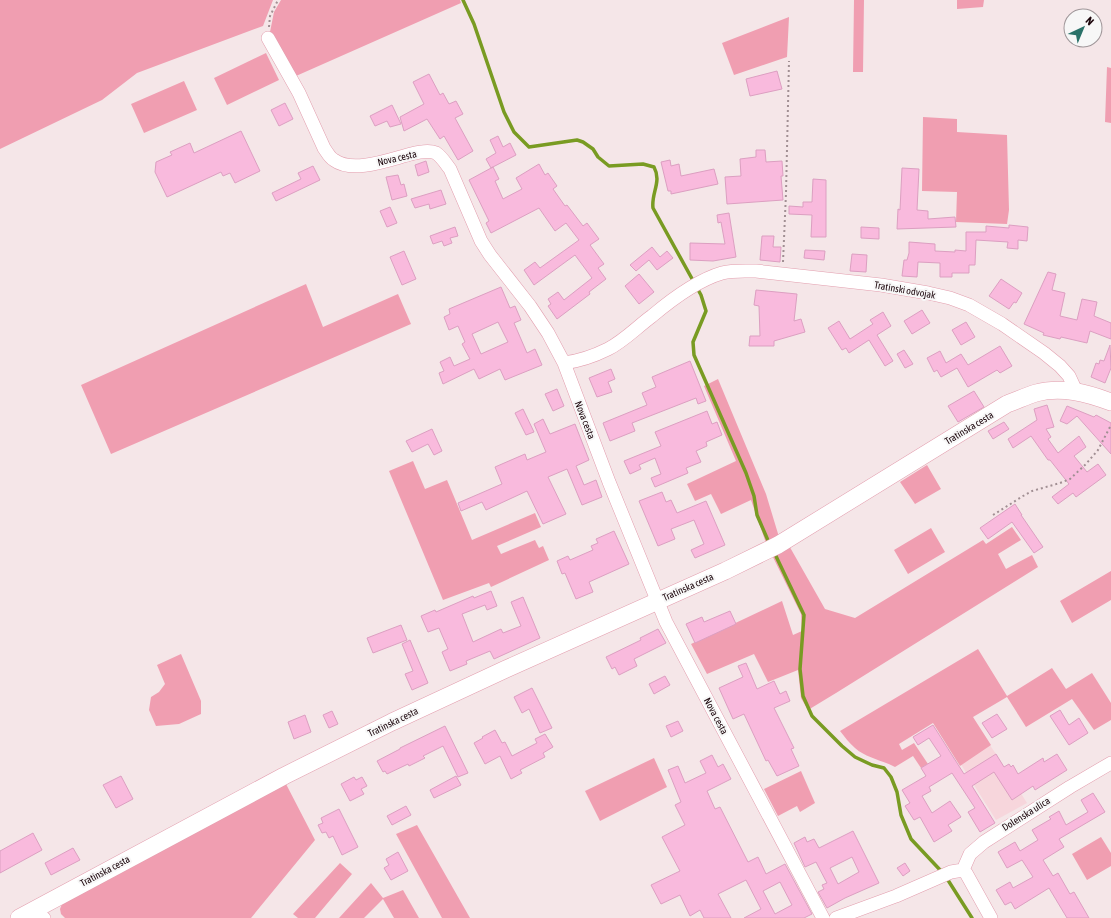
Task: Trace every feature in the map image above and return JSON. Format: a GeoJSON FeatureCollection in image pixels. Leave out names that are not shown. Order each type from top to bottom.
{"type":"FeatureCollection","features":[{"type":"Feature","properties":{"kind":"main road","name":"Tratinska cesta"},"geometry":{"type":"LineString","coordinates":[[32,916],[304,766],[392,722],[725,571],[771,548],[1007,404],[1036,393],[1065,390],[1091,394],[1111,402]]}},
{"type":"Feature","properties":{"kind":"street","name":"Nova cesta"},"geometry":{"type":"LineString","coordinates":[[268,38],[300,93],[324,148],[328,155],[335,161],[343,164],[363,166],[427,151],[435,153],[450,169],[481,241],[530,306],[548,333],[564,363],[603,468],[656,601],[823,918]]}},
{"type":"Feature","properties":{"kind":"street","name":"Tratinski odvojak"},"geometry":{"type":"LineString","coordinates":[[564,363],[576,361],[608,349],[626,338],[652,316],[690,288],[722,273],[736,271],[781,273],[881,285],[928,293],[950,298],[970,305],[1002,324],[1044,353],[1060,366],[1069,376],[1076,391]]}},
{"type":"Feature","properties":{"kind":"street","name":"Dolenska ulica"},"geometry":{"type":"LineString","coordinates":[[951,873],[984,842],[1070,787],[1111,763]]}},
{"type":"Feature","properties":{"kind":"street"},"geometry":{"type":"LineString","coordinates":[[836,918],[896,896],[951,873],[966,873],[991,918]]}},
{"type":"Feature","properties":{"kind":"path"},"geometry":{"type":"LineString","coordinates":[[268,38],[270,16],[278,0]]}},
{"type":"Feature","properties":{"kind":"path"},"geometry":{"type":"LineString","coordinates":[[781,273],[783,262],[786,193],[789,61]]}},
{"type":"Feature","properties":{"kind":"path"},"geometry":{"type":"LineString","coordinates":[[993,514],[1032,491],[1070,479],[1098,450],[1111,425]]}},
{"type":"Feature","properties":{"kind":"shaded area"},"geometry":{"type":"Polygon","coordinates":[[[0,0],[273,0],[263,26],[137,73],[102,100],[0,149],[0,0]]]}},
{"type":"Feature","properties":{"kind":"shaded area"},"geometry":{"type":"Polygon","coordinates":[[[281,0],[460,0],[461,3],[296,76],[270,32],[274,12],[281,0]]]}},
{"type":"Feature","properties":{"kind":"shaded area"},"geometry":{"type":"Polygon","coordinates":[[[854,0],[864,0],[863,72],[853,72],[854,0]]]}},
{"type":"Feature","properties":{"kind":"shaded area"},"geometry":{"type":"Polygon","coordinates":[[[957,0],[984,0],[983,7],[957,9],[957,0]]]}},
{"type":"Feature","properties":{"kind":"shaded area"},"geometry":{"type":"Polygon","coordinates":[[[789,17],[787,57],[734,75],[722,43],[789,17]]]}},
{"type":"Feature","properties":{"kind":"shaded area"},"geometry":{"type":"Polygon","coordinates":[[[266,53],[279,80],[227,105],[214,78],[266,53]]]}},
{"type":"Feature","properties":{"kind":"shaded area"},"geometry":{"type":"Polygon","coordinates":[[[1107,67],[1111,68],[1111,123],[1105,122],[1107,67]]]}},
{"type":"Feature","properties":{"kind":"shaded area"},"geometry":{"type":"Polygon","coordinates":[[[184,81],[197,110],[144,133],[131,104],[184,81]]]}},
{"type":"Feature","properties":{"kind":"shaded area"},"geometry":{"type":"Polygon","coordinates":[[[923,117],[957,119],[957,132],[1007,135],[1009,210],[1007,224],[956,222],[957,192],[922,191],[923,117]]]}},
{"type":"Feature","properties":{"kind":"shaded area"},"geometry":{"type":"Polygon","coordinates":[[[306,284],[323,327],[398,294],[411,324],[111,454],[81,385],[306,284]]]}},
{"type":"Feature","properties":{"kind":"shaded area"},"geometry":{"type":"Polygon","coordinates":[[[718,379],[766,494],[779,537],[783,535],[825,609],[855,618],[983,540],[986,544],[1012,527],[1021,540],[998,554],[1006,569],[1032,555],[1038,567],[808,710],[801,698],[798,670],[768,682],[754,654],[707,674],[691,644],[782,601],[793,635],[802,631],[801,614],[766,543],[751,500],[721,514],[711,494],[695,501],[687,484],[736,461],[704,386],[718,379]]]}},
{"type":"Feature","properties":{"kind":"shaded area"},"geometry":{"type":"Polygon","coordinates":[[[413,461],[425,489],[447,480],[472,540],[535,513],[541,527],[497,546],[501,554],[535,540],[539,548],[543,546],[549,560],[491,587],[489,583],[443,600],[389,471],[413,461]]]}},
{"type":"Feature","properties":{"kind":"shaded area"},"geometry":{"type":"Polygon","coordinates":[[[927,465],[941,489],[915,504],[900,482],[927,465]]]}},
{"type":"Feature","properties":{"kind":"shaded area"},"geometry":{"type":"Polygon","coordinates":[[[931,528],[945,552],[908,574],[894,550],[931,528]]]}},
{"type":"Feature","properties":{"kind":"shaded area"},"geometry":{"type":"Polygon","coordinates":[[[1111,571],[1111,600],[1072,623],[1060,601],[1111,571]]]}},
{"type":"Feature","properties":{"kind":"shaded area"},"geometry":{"type":"Polygon","coordinates":[[[978,649],[1007,696],[1052,668],[1066,689],[1092,673],[1111,703],[1111,720],[1094,730],[1072,699],[1026,727],[1007,697],[973,717],[991,745],[960,766],[933,723],[899,744],[902,750],[914,743],[928,764],[921,768],[913,756],[895,767],[869,757],[855,748],[840,731],[978,649]]]}},
{"type":"Feature","properties":{"kind":"shaded area"},"geometry":{"type":"Polygon","coordinates":[[[181,654],[201,701],[201,714],[179,724],[156,726],[149,710],[151,697],[159,692],[165,684],[157,665],[181,654]]]}},
{"type":"Feature","properties":{"kind":"shaded area"},"geometry":{"type":"Polygon","coordinates":[[[941,674],[996,754],[1027,803],[996,820],[914,690],[941,674]]]}},
{"type":"Feature","properties":{"kind":"shaded area"},"geometry":{"type":"Polygon","coordinates":[[[654,758],[667,787],[600,821],[585,791],[654,758]]]}},
{"type":"Feature","properties":{"kind":"shaded area"},"geometry":{"type":"Polygon","coordinates":[[[801,771],[815,803],[800,812],[797,806],[778,816],[764,789],[801,771]]]}},
{"type":"Feature","properties":{"kind":"shaded area"},"geometry":{"type":"Polygon","coordinates":[[[286,784],[315,840],[251,918],[65,918],[61,914],[60,909],[62,904],[286,784]]]}},
{"type":"Feature","properties":{"kind":"shaded area"},"geometry":{"type":"Polygon","coordinates":[[[417,825],[470,918],[442,918],[396,834],[417,825]]]}},
{"type":"Feature","properties":{"kind":"shaded area"},"geometry":{"type":"Polygon","coordinates":[[[1101,837],[1111,853],[1111,866],[1087,880],[1072,854],[1101,837]]]}},
{"type":"Feature","properties":{"kind":"shaded area"},"geometry":{"type":"Polygon","coordinates":[[[340,863],[352,874],[315,918],[298,918],[293,914],[340,863]]]}},
{"type":"Feature","properties":{"kind":"shaded area"},"geometry":{"type":"Polygon","coordinates":[[[371,883],[383,898],[403,890],[419,918],[394,918],[383,899],[364,918],[339,918],[371,883]]]}},
{"type":"Feature","properties":{"kind":"building"},"geometry":{"type":"Polygon","coordinates":[[[777,71],[782,89],[750,96],[746,79],[777,71]]]}},
{"type":"Feature","properties":{"kind":"building"},"geometry":{"type":"Polygon","coordinates":[[[429,74],[440,95],[443,93],[449,104],[456,101],[463,114],[455,118],[473,151],[458,160],[444,136],[440,139],[427,119],[404,131],[400,117],[424,104],[413,82],[429,74]]]}},
{"type":"Feature","properties":{"kind":"building"},"geometry":{"type":"Polygon","coordinates":[[[285,103],[293,119],[279,126],[271,110],[285,103]]]}},
{"type":"Feature","properties":{"kind":"building"},"geometry":{"type":"Polygon","coordinates":[[[392,105],[401,124],[390,127],[387,121],[375,126],[370,116],[392,105]]]}},
{"type":"Feature","properties":{"kind":"building"},"geometry":{"type":"Polygon","coordinates":[[[241,131],[260,171],[235,183],[230,173],[223,176],[221,172],[167,197],[155,172],[156,162],[172,155],[170,152],[190,143],[194,153],[241,131]]]}},
{"type":"Feature","properties":{"kind":"building"},"geometry":{"type":"Polygon","coordinates":[[[498,136],[503,147],[510,143],[516,155],[491,168],[486,159],[496,153],[490,140],[498,136]]]}},
{"type":"Feature","properties":{"kind":"building"},"geometry":{"type":"Polygon","coordinates":[[[756,150],[765,150],[766,162],[782,161],[783,176],[781,176],[783,200],[727,204],[725,177],[741,176],[740,159],[756,157],[756,150]]]}},
{"type":"Feature","properties":{"kind":"building"},"geometry":{"type":"Polygon","coordinates":[[[670,160],[671,166],[679,164],[681,176],[714,169],[718,184],[671,194],[671,191],[668,191],[661,162],[670,160]]]}},
{"type":"Feature","properties":{"kind":"building"},"geometry":{"type":"Polygon","coordinates":[[[426,161],[429,172],[418,176],[415,165],[426,161]]]}},
{"type":"Feature","properties":{"kind":"building"},"geometry":{"type":"Polygon","coordinates":[[[539,164],[545,175],[548,173],[557,186],[553,189],[565,206],[567,205],[583,226],[587,223],[599,239],[590,245],[604,264],[598,268],[606,279],[589,292],[590,294],[557,319],[548,306],[551,304],[548,299],[558,292],[564,300],[592,278],[575,255],[534,285],[524,270],[535,262],[540,268],[579,240],[566,223],[555,231],[539,208],[491,233],[486,223],[489,221],[469,180],[493,167],[499,179],[495,181],[503,199],[522,189],[516,178],[539,164]]]}},
{"type":"Feature","properties":{"kind":"building"},"geometry":{"type":"Polygon","coordinates":[[[313,166],[320,180],[276,201],[272,193],[301,179],[298,173],[313,166]]]}},
{"type":"Feature","properties":{"kind":"building"},"geometry":{"type":"Polygon","coordinates":[[[902,168],[919,169],[917,210],[928,211],[928,219],[955,217],[956,227],[897,229],[898,209],[900,210],[902,168]]]}},
{"type":"Feature","properties":{"kind":"building"},"geometry":{"type":"Polygon","coordinates":[[[398,175],[401,185],[404,184],[407,196],[392,200],[386,177],[398,175]]]}},
{"type":"Feature","properties":{"kind":"building"},"geometry":{"type":"Polygon","coordinates":[[[813,179],[826,180],[826,237],[811,237],[812,215],[789,214],[789,206],[803,207],[803,202],[812,202],[813,179]]]}},
{"type":"Feature","properties":{"kind":"building"},"geometry":{"type":"Polygon","coordinates":[[[441,190],[446,204],[430,209],[429,204],[415,208],[411,199],[441,190]]]}},
{"type":"Feature","properties":{"kind":"building"},"geometry":{"type":"Polygon","coordinates":[[[390,207],[397,223],[387,227],[380,211],[390,207]]]}},
{"type":"Feature","properties":{"kind":"building"},"geometry":{"type":"Polygon","coordinates":[[[729,213],[736,257],[713,261],[690,260],[690,243],[725,244],[721,222],[718,223],[717,215],[729,213]]]}},
{"type":"Feature","properties":{"kind":"building"},"geometry":{"type":"Polygon","coordinates":[[[1009,225],[1028,227],[1027,241],[1018,240],[1018,249],[1007,248],[1008,242],[976,240],[975,265],[969,265],[969,273],[952,273],[952,277],[940,277],[940,263],[918,262],[917,277],[902,276],[904,260],[907,260],[909,253],[909,242],[935,244],[935,251],[966,251],[966,232],[986,232],[986,226],[1009,228],[1009,225]]]}},
{"type":"Feature","properties":{"kind":"building"},"geometry":{"type":"Polygon","coordinates":[[[455,227],[458,236],[450,238],[452,243],[444,246],[442,241],[433,244],[430,236],[455,227]]]}},
{"type":"Feature","properties":{"kind":"building"},"geometry":{"type":"Polygon","coordinates":[[[861,227],[879,228],[879,239],[861,238],[861,227]]]}},
{"type":"Feature","properties":{"kind":"building"},"geometry":{"type":"Polygon","coordinates":[[[762,236],[774,236],[773,247],[781,247],[780,262],[760,260],[762,236]]]}},
{"type":"Feature","properties":{"kind":"building"},"geometry":{"type":"Polygon","coordinates":[[[652,247],[660,257],[667,251],[673,258],[657,270],[649,260],[636,271],[630,265],[652,247]]]}},
{"type":"Feature","properties":{"kind":"building"},"geometry":{"type":"Polygon","coordinates":[[[805,250],[825,251],[824,260],[804,258],[805,250]]]}},
{"type":"Feature","properties":{"kind":"building"},"geometry":{"type":"Polygon","coordinates":[[[404,251],[416,279],[402,285],[390,257],[404,251]]]}},
{"type":"Feature","properties":{"kind":"building"},"geometry":{"type":"Polygon","coordinates":[[[852,254],[867,255],[866,272],[850,271],[852,254]]]}},
{"type":"Feature","properties":{"kind":"building"},"geometry":{"type":"Polygon","coordinates":[[[1048,272],[1056,274],[1052,290],[1065,293],[1060,316],[1077,320],[1082,299],[1097,302],[1094,316],[1111,323],[1111,339],[1090,331],[1087,343],[1061,337],[1060,339],[1043,335],[1044,333],[1024,324],[1048,272]]]}},
{"type":"Feature","properties":{"kind":"building"},"geometry":{"type":"Polygon","coordinates":[[[639,274],[654,292],[639,304],[625,286],[639,274]]]}},
{"type":"Feature","properties":{"kind":"building"},"geometry":{"type":"Polygon","coordinates":[[[1001,279],[1022,293],[1016,303],[1014,302],[1009,309],[989,296],[1001,279]]]}},
{"type":"Feature","properties":{"kind":"building"},"geometry":{"type":"Polygon","coordinates":[[[501,287],[510,308],[515,306],[521,320],[514,323],[527,353],[535,349],[542,365],[505,380],[500,369],[479,379],[474,369],[443,384],[439,373],[444,371],[440,362],[450,357],[454,366],[470,359],[462,344],[465,342],[458,326],[449,330],[444,317],[450,314],[449,309],[501,287]],[[498,322],[472,334],[481,354],[508,342],[498,322]]]}},
{"type":"Feature","properties":{"kind":"building"},"geometry":{"type":"Polygon","coordinates":[[[756,290],[797,294],[794,321],[801,319],[805,332],[774,341],[774,346],[749,346],[750,336],[760,336],[759,306],[754,305],[756,290]]]}},
{"type":"Feature","properties":{"kind":"building"},"geometry":{"type":"Polygon","coordinates":[[[922,310],[930,323],[912,334],[904,321],[922,310]]]}},
{"type":"Feature","properties":{"kind":"building"},"geometry":{"type":"Polygon","coordinates":[[[883,312],[891,326],[877,335],[893,361],[885,366],[869,340],[849,353],[846,348],[842,350],[828,328],[839,321],[850,339],[873,324],[870,320],[883,312]]]}},
{"type":"Feature","properties":{"kind":"building"},"geometry":{"type":"Polygon","coordinates":[[[966,322],[975,337],[961,345],[952,330],[966,322]]]}},
{"type":"Feature","properties":{"kind":"building"},"geometry":{"type":"Polygon","coordinates":[[[1110,345],[1111,368],[1105,383],[1091,377],[1096,363],[1099,364],[1100,360],[1104,361],[1110,345]]]}},
{"type":"Feature","properties":{"kind":"building"},"geometry":{"type":"Polygon","coordinates":[[[1000,346],[1012,366],[1000,373],[997,370],[968,387],[957,368],[941,377],[937,370],[934,372],[927,358],[940,351],[946,363],[961,354],[968,365],[1000,346]]]}},
{"type":"Feature","properties":{"kind":"building"},"geometry":{"type":"Polygon","coordinates":[[[904,350],[913,364],[905,368],[897,354],[904,350]]]}},
{"type":"Feature","properties":{"kind":"building"},"geometry":{"type":"Polygon","coordinates":[[[690,361],[706,401],[698,404],[696,398],[632,423],[635,431],[610,441],[603,423],[647,405],[642,393],[656,387],[652,377],[690,361]]]}},
{"type":"Feature","properties":{"kind":"building"},"geometry":{"type":"Polygon","coordinates":[[[611,369],[615,379],[608,382],[612,392],[597,397],[589,378],[611,369]]]}},
{"type":"Feature","properties":{"kind":"building"},"geometry":{"type":"Polygon","coordinates":[[[557,389],[564,406],[553,411],[545,394],[557,389]]]}},
{"type":"Feature","properties":{"kind":"building"},"geometry":{"type":"Polygon","coordinates":[[[974,391],[984,407],[958,422],[948,406],[974,391]]]}},
{"type":"Feature","properties":{"kind":"building"},"geometry":{"type":"Polygon","coordinates":[[[1047,405],[1054,427],[1046,429],[1051,437],[1048,439],[1058,453],[1079,436],[1086,447],[1074,456],[1087,472],[1098,464],[1106,475],[1076,497],[1073,493],[1058,504],[1052,497],[1069,484],[1050,460],[1048,460],[1031,436],[1013,448],[1008,439],[1037,420],[1034,409],[1047,405]]]}},
{"type":"Feature","properties":{"kind":"building"},"geometry":{"type":"Polygon","coordinates":[[[1067,406],[1094,417],[1096,415],[1111,423],[1111,454],[1077,416],[1067,424],[1060,421],[1067,406]]]}},
{"type":"Feature","properties":{"kind":"building"},"geometry":{"type":"Polygon","coordinates":[[[523,409],[534,432],[526,435],[515,413],[523,409]]]}},
{"type":"Feature","properties":{"kind":"building"},"geometry":{"type":"Polygon","coordinates":[[[707,411],[712,424],[717,422],[722,435],[706,442],[707,446],[696,451],[701,462],[686,468],[688,473],[655,487],[651,478],[661,474],[655,458],[639,465],[641,469],[630,474],[624,461],[661,446],[655,432],[707,411]]]}},
{"type":"Feature","properties":{"kind":"building"},"geometry":{"type":"Polygon","coordinates":[[[543,419],[550,434],[575,424],[589,460],[576,466],[584,485],[596,480],[602,497],[582,505],[567,469],[548,477],[566,514],[543,524],[527,491],[486,510],[482,502],[461,511],[458,503],[502,484],[495,467],[525,454],[527,460],[546,452],[534,424],[543,419]]]}},
{"type":"Feature","properties":{"kind":"building"},"geometry":{"type":"Polygon","coordinates":[[[1004,422],[1009,429],[993,439],[988,431],[1004,422]]]}},
{"type":"Feature","properties":{"kind":"building"},"geometry":{"type":"Polygon","coordinates":[[[432,429],[442,451],[434,455],[428,444],[412,452],[406,441],[432,429]]]}},
{"type":"Feature","properties":{"kind":"building"},"geometry":{"type":"Polygon","coordinates":[[[662,492],[666,502],[671,500],[677,513],[706,501],[725,545],[695,558],[691,550],[704,544],[694,520],[671,529],[675,539],[658,546],[639,501],[662,492]]]}},
{"type":"Feature","properties":{"kind":"building"},"geometry":{"type":"Polygon","coordinates":[[[1015,504],[1043,547],[1034,553],[1012,522],[988,539],[980,528],[1015,504]]]}},
{"type":"Feature","properties":{"kind":"building"},"geometry":{"type":"Polygon","coordinates":[[[614,531],[629,564],[589,582],[593,592],[576,599],[565,573],[562,574],[557,561],[568,556],[570,560],[593,550],[591,546],[598,543],[596,539],[614,531]]]}},
{"type":"Feature","properties":{"kind":"building"},"geometry":{"type":"Polygon","coordinates":[[[491,591],[497,606],[487,610],[485,605],[462,614],[473,642],[501,629],[503,633],[521,626],[511,602],[523,597],[540,638],[494,659],[490,651],[466,661],[467,664],[450,671],[442,652],[448,649],[439,628],[428,632],[421,616],[435,610],[436,612],[473,596],[474,598],[491,591]]]}},
{"type":"Feature","properties":{"kind":"building"},"geometry":{"type":"Polygon","coordinates":[[[730,611],[736,624],[695,643],[686,624],[702,617],[704,622],[730,611]]]}},
{"type":"Feature","properties":{"kind":"building"},"geometry":{"type":"Polygon","coordinates":[[[401,625],[407,640],[373,653],[367,638],[401,625]]]}},
{"type":"Feature","properties":{"kind":"building"},"geometry":{"type":"Polygon","coordinates":[[[658,629],[666,643],[634,659],[637,666],[619,675],[615,667],[612,669],[606,657],[641,640],[640,638],[658,629]]]}},
{"type":"Feature","properties":{"kind":"building"},"geometry":{"type":"Polygon","coordinates":[[[410,640],[428,683],[412,690],[405,674],[413,671],[402,644],[410,640]]]}},
{"type":"Feature","properties":{"kind":"building"},"geometry":{"type":"Polygon","coordinates":[[[746,663],[757,689],[774,681],[780,694],[786,691],[790,701],[774,708],[794,748],[791,749],[799,766],[777,776],[768,760],[766,761],[744,714],[733,719],[719,688],[743,677],[738,666],[746,663]]]}},
{"type":"Feature","properties":{"kind":"building"},"geometry":{"type":"Polygon","coordinates":[[[665,676],[670,685],[654,694],[649,684],[665,676]]]}},
{"type":"Feature","properties":{"kind":"building"},"geometry":{"type":"Polygon","coordinates":[[[532,688],[552,728],[540,733],[529,709],[522,713],[514,697],[532,688]]]}},
{"type":"Feature","properties":{"kind":"building"},"geometry":{"type":"Polygon","coordinates":[[[1060,710],[1069,725],[1079,718],[1088,733],[1069,745],[1050,716],[1060,710]]]}},
{"type":"Feature","properties":{"kind":"building"},"geometry":{"type":"Polygon","coordinates":[[[332,711],[338,724],[329,728],[323,715],[332,711]]]}},
{"type":"Feature","properties":{"kind":"building"},"geometry":{"type":"Polygon","coordinates":[[[997,714],[1007,729],[992,738],[982,723],[997,714]]]}},
{"type":"Feature","properties":{"kind":"building"},"geometry":{"type":"Polygon","coordinates":[[[305,715],[311,732],[294,739],[288,722],[305,715]]]}},
{"type":"Feature","properties":{"kind":"building"},"geometry":{"type":"Polygon","coordinates":[[[678,721],[683,731],[671,737],[666,726],[678,721]]]}},
{"type":"Feature","properties":{"kind":"building"},"geometry":{"type":"Polygon","coordinates":[[[933,725],[964,774],[996,754],[1004,767],[1009,764],[1011,767],[1013,765],[1018,774],[1043,758],[1044,762],[1057,754],[1067,770],[1035,790],[1033,786],[1012,800],[994,772],[972,786],[995,823],[980,832],[968,812],[975,808],[952,773],[929,787],[931,791],[922,796],[932,813],[950,801],[961,817],[948,825],[952,831],[934,842],[920,817],[914,820],[905,806],[910,803],[902,790],[926,776],[921,768],[941,756],[929,738],[918,745],[913,737],[933,725]]]}},
{"type":"Feature","properties":{"kind":"building"},"geometry":{"type":"Polygon","coordinates":[[[445,726],[468,773],[458,777],[443,746],[423,756],[425,758],[409,766],[408,764],[387,774],[385,771],[383,772],[377,761],[445,726]]]}},
{"type":"Feature","properties":{"kind":"building"},"geometry":{"type":"Polygon","coordinates":[[[495,730],[502,743],[505,742],[512,756],[537,743],[535,739],[545,734],[553,747],[543,753],[545,757],[520,770],[522,773],[511,779],[500,756],[485,764],[474,743],[495,730]]]}},
{"type":"Feature","properties":{"kind":"building"},"geometry":{"type":"Polygon","coordinates":[[[712,755],[718,767],[723,764],[731,779],[707,791],[715,809],[720,807],[748,862],[758,857],[766,874],[785,864],[812,914],[804,918],[744,918],[761,909],[746,880],[718,894],[731,918],[704,918],[700,910],[690,916],[680,895],[661,904],[651,885],[680,871],[662,837],[685,825],[675,805],[681,802],[668,770],[678,766],[685,783],[706,773],[700,761],[712,755]],[[780,882],[763,891],[775,914],[792,905],[780,882]]]}},
{"type":"Feature","properties":{"kind":"building"},"geometry":{"type":"Polygon","coordinates":[[[121,776],[133,799],[116,808],[103,785],[121,776]]]}},
{"type":"Feature","properties":{"kind":"building"},"geometry":{"type":"Polygon","coordinates":[[[456,776],[461,785],[434,798],[430,790],[456,776]]]}},
{"type":"Feature","properties":{"kind":"building"},"geometry":{"type":"Polygon","coordinates":[[[354,777],[356,780],[362,777],[367,786],[361,789],[364,794],[350,801],[341,784],[354,777]]]}},
{"type":"Feature","properties":{"kind":"building"},"geometry":{"type":"Polygon","coordinates":[[[1093,793],[1105,812],[1059,839],[1064,847],[1043,860],[1053,876],[1058,873],[1070,894],[1074,892],[1089,918],[1067,918],[1049,888],[1015,909],[1011,902],[1005,905],[996,890],[1010,882],[1013,888],[1033,877],[1022,860],[1007,868],[998,852],[1015,842],[1020,851],[1038,840],[1032,830],[1051,819],[1049,817],[1059,811],[1066,825],[1088,812],[1081,800],[1093,793]]]}},
{"type":"Feature","properties":{"kind":"building"},"geometry":{"type":"Polygon","coordinates":[[[406,806],[411,815],[392,825],[387,816],[406,806]]]}},
{"type":"Feature","properties":{"kind":"building"},"geometry":{"type":"Polygon","coordinates":[[[339,809],[358,847],[342,855],[333,836],[329,838],[326,832],[322,833],[318,825],[323,823],[321,818],[339,809]]]}},
{"type":"Feature","properties":{"kind":"building"},"geometry":{"type":"Polygon","coordinates":[[[853,831],[879,883],[845,898],[827,908],[818,892],[824,889],[822,885],[827,883],[816,862],[805,867],[794,843],[805,837],[807,842],[814,839],[819,848],[853,831]],[[852,857],[830,868],[838,884],[859,872],[852,857]]]}},
{"type":"Feature","properties":{"kind":"building"},"geometry":{"type":"Polygon","coordinates":[[[33,833],[42,850],[0,873],[0,851],[33,833]]]}},
{"type":"Feature","properties":{"kind":"building"},"geometry":{"type":"Polygon","coordinates":[[[73,848],[80,860],[51,875],[45,863],[73,848]]]}},
{"type":"Feature","properties":{"kind":"building"},"geometry":{"type":"Polygon","coordinates":[[[398,852],[408,871],[391,880],[384,868],[389,865],[386,859],[398,852]]]}},
{"type":"Feature","properties":{"kind":"building"},"geometry":{"type":"Polygon","coordinates":[[[905,863],[910,871],[903,876],[897,868],[905,863]]]}},
{"type":"Feature","properties":{"kind":"waterway"},"geometry":{"type":"LineString","coordinates":[[463,0],[474,24],[504,112],[514,132],[529,147],[577,140],[593,149],[598,157],[609,166],[643,164],[654,167],[657,183],[653,197],[653,208],[701,295],[706,311],[693,342],[694,355],[746,473],[754,496],[757,515],[770,545]]}},
{"type":"Feature","properties":{"kind":"waterway"},"geometry":{"type":"LineString","coordinates":[[774,552],[804,615],[800,669],[803,696],[812,716],[855,757],[872,765],[884,768],[891,777],[897,792],[901,815],[911,839],[942,872]]}},
{"type":"Feature","properties":{"kind":"waterway"},"geometry":{"type":"LineString","coordinates":[[946,877],[972,918]]}}]}
